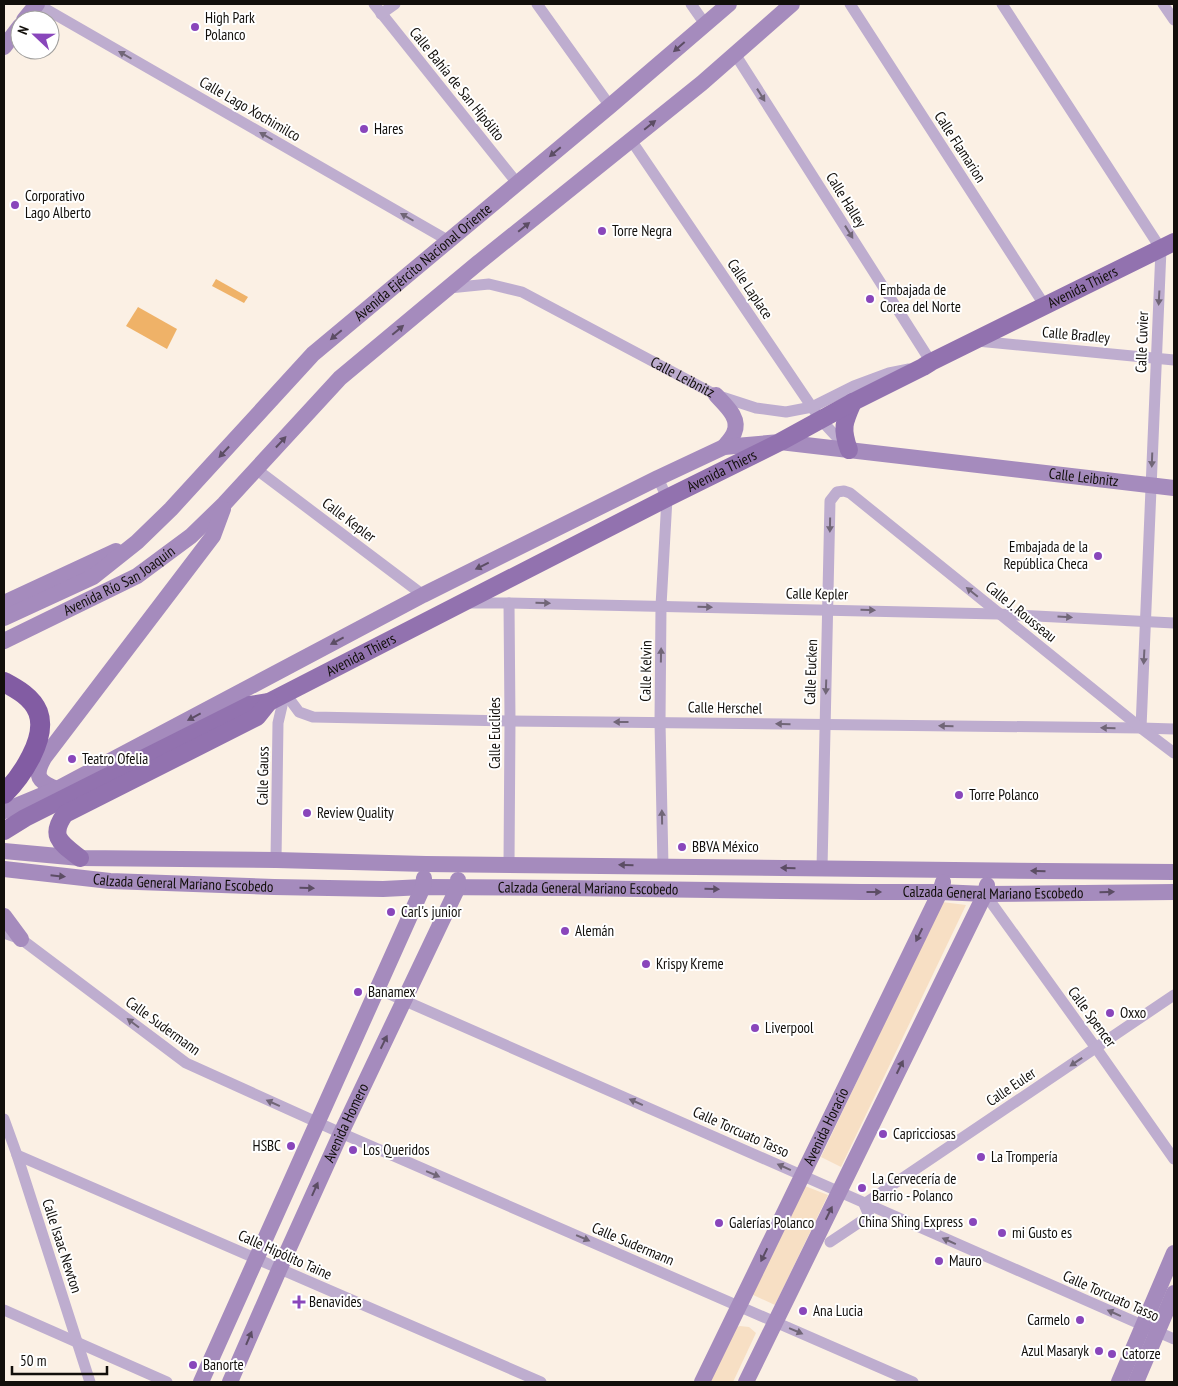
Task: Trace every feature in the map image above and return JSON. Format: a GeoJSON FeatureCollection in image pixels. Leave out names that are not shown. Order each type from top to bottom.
{"type":"FeatureCollection","features":[{"type":"Feature","properties":{"kind":"highway"},"geometry":{"type":"LineString","coordinates":[[4,682],[20,691],[30,701],[38,713],[40,730],[34,750],[26,765],[15,782],[4,794]]}},
{"type":"Feature","properties":{"kind":"main road","name":"Avenida Ejército Nacional Oriente"},"geometry":{"type":"LineString","coordinates":[[137,542],[171,509],[313,354],[729,4]]}},
{"type":"Feature","properties":{"kind":"main road"},"geometry":{"type":"LineString","coordinates":[[57,789],[41,781],[38,774],[44,758],[213,536],[224,504],[340,378],[702,83],[792,4]]}},
{"type":"Feature","properties":{"kind":"main road","name":"Avenida Thiers"},"geometry":{"type":"LineString","coordinates":[[269,702],[666,498],[780,442],[816,413],[853,402],[1168,246]]}},
{"type":"Feature","properties":{"kind":"main road"},"geometry":{"type":"LineString","coordinates":[[716,395],[730,410],[736,422],[734,435],[724,447]]}},
{"type":"Feature","properties":{"kind":"main road"},"geometry":{"type":"LineString","coordinates":[[849,450],[845,440],[844,420],[853,402]]}},
{"type":"Feature","properties":{"kind":"main road","name":"Calle Leibnitz"},"geometry":{"type":"LineString","coordinates":[[724,447],[780,442],[1174,488]]}},
{"type":"Feature","properties":{"kind":"main road","name":"Avenida Thiers"},"geometry":{"type":"LineString","coordinates":[[4,811],[57,789],[424,595],[724,447]]}},
{"type":"Feature","properties":{"kind":"main road","name":"Avenida Río San Joaquín"},"geometry":{"type":"LineString","coordinates":[[4,641],[137,576],[191,536],[224,504]]}},
{"type":"Feature","properties":{"kind":"main road"},"geometry":{"type":"LineString","coordinates":[[4,603],[137,542]]}},
{"type":"Feature","properties":{"kind":"main road","name":"Avenida Río San Joaquín"},"geometry":{"type":"LineString","coordinates":[[4,618],[93,577],[137,542]]}},
{"type":"Feature","properties":{"kind":"main road"},"geometry":{"type":"LineString","coordinates":[[4,831],[25,818],[250,705],[269,702]]}},
{"type":"Feature","properties":{"kind":"main road"},"geometry":{"type":"LineString","coordinates":[[80,858],[61,844],[57,832],[59,823],[65,814],[257,717],[269,702]]}},
{"type":"Feature","properties":{"kind":"main road","name":"Calzada General Mariano Escobedo"},"geometry":{"type":"LineString","coordinates":[[4,851],[80,858],[426,864],[1174,872]]}},
{"type":"Feature","properties":{"kind":"main road","name":"Avenida Homero"},"geometry":{"type":"LineString","coordinates":[[201,1382],[378,989],[422,887],[426,864]]}},
{"type":"Feature","properties":{"kind":"main road","name":"Avenida Homero"},"geometry":{"type":"LineString","coordinates":[[230,1382],[341,1133],[458,887],[460,864]]}},
{"type":"Feature","properties":{"kind":"main road","name":"Avenida Horacio"},"geometry":{"type":"LineString","coordinates":[[702,1382],[940,892],[946,870]]}},
{"type":"Feature","properties":{"kind":"main road"},"geometry":{"type":"LineString","coordinates":[[746,1382],[985,894],[990,871]]}},
{"type":"Feature","properties":{"kind":"main road","name":"Calzada General Mariano Escobedo"},"geometry":{"type":"LineString","coordinates":[[5,873],[110,881],[274,888],[383,889],[458,887],[985,894],[1174,892]]}},
{"type":"Feature","properties":{"kind":"main road"},"geometry":{"type":"LineString","coordinates":[[4,916],[21,939]]}},
{"type":"Feature","properties":{"kind":"main road"},"geometry":{"type":"LineString","coordinates":[[1136,1382],[1150,1329],[1174,1253]]}},
{"type":"Feature","properties":{"kind":"main road"},"geometry":{"type":"LineString","coordinates":[[1119,1382],[1174,1293]]}},
{"type":"Feature","properties":{"kind":"street","name":"Calle Lago Xochimilco"},"geometry":{"type":"LineString","coordinates":[[37,4],[449,241]]}},
{"type":"Feature","properties":{"kind":"street","name":"Calle Bahía de San Hipólito"},"geometry":{"type":"LineString","coordinates":[[374,4],[517,183]]}},
{"type":"Feature","properties":{"kind":"street"},"geometry":{"type":"LineString","coordinates":[[381,14],[395,4]]}},
{"type":"Feature","properties":{"kind":"street"},"geometry":{"type":"LineString","coordinates":[[536,4],[610,106]]}},
{"type":"Feature","properties":{"kind":"street"},"geometry":{"type":"LineString","coordinates":[[690,4],[705,24]]}},
{"type":"Feature","properties":{"kind":"street","name":"Calle Flamarion"},"geometry":{"type":"LineString","coordinates":[[850,4],[1045,306]]}},
{"type":"Feature","properties":{"kind":"street"},"geometry":{"type":"LineString","coordinates":[[1002,4],[1168,246]]}},
{"type":"Feature","properties":{"kind":"street"},"geometry":{"type":"LineString","coordinates":[[1163,4],[1174,20]]}},
{"type":"Feature","properties":{"kind":"street","name":"Calle Halley"},"geometry":{"type":"LineString","coordinates":[[735,54],[927,364]]}},
{"type":"Feature","properties":{"kind":"street","name":"Calle Laplace"},"geometry":{"type":"LineString","coordinates":[[632,140],[816,413],[849,450]]}},
{"type":"Feature","properties":{"kind":"street","name":"Calle Cuvier"},"geometry":{"type":"LineString","coordinates":[[1141,728],[1156,358],[1168,246]]}},
{"type":"Feature","properties":{"kind":"street","name":"Calle Leibnitz"},"geometry":{"type":"LineString","coordinates":[[449,288],[489,284],[522,292],[716,395],[756,408],[816,413],[854,386],[888,372],[927,364]]}},
{"type":"Feature","properties":{"kind":"street","name":"Calle Bradley"},"geometry":{"type":"LineString","coordinates":[[976,341],[1174,360]]}},
{"type":"Feature","properties":{"kind":"street","name":"Calle Kepler"},"geometry":{"type":"LineString","coordinates":[[256,469],[424,595]]}},
{"type":"Feature","properties":{"kind":"street","name":"Calle Kelvin"},"geometry":{"type":"LineString","coordinates":[[658,478],[666,498],[661,606],[660,722],[663,866]]}},
{"type":"Feature","properties":{"kind":"street","name":"Calle Eucken"},"geometry":{"type":"LineString","coordinates":[[822,868],[830,501],[836,492],[844,491],[850,493]]}},
{"type":"Feature","properties":{"kind":"street","name":"Calle J. Rousseau"},"geometry":{"type":"LineString","coordinates":[[850,493],[998,614],[1174,753]]}},
{"type":"Feature","properties":{"kind":"street","name":"Calle Kepler"},"geometry":{"type":"LineString","coordinates":[[459,604],[509,603],[828,609],[998,614],[1174,623]]}},
{"type":"Feature","properties":{"kind":"street","name":"Calle Euclides"},"geometry":{"type":"LineString","coordinates":[[509,603],[509,864]]}},
{"type":"Feature","properties":{"kind":"street","name":"Calle Herschel"},"geometry":{"type":"LineString","coordinates":[[285,693],[299,712],[313,717],[1141,728],[1174,730]]}},
{"type":"Feature","properties":{"kind":"street","name":"Calle Gauss"},"geometry":{"type":"LineString","coordinates":[[276,860],[278,723],[285,693]]}},
{"type":"Feature","properties":{"kind":"street","name":"Calle Spencer"},"geometry":{"type":"LineString","coordinates":[[985,894],[1174,1159]]}},
{"type":"Feature","properties":{"kind":"street","name":"Calle Sudermann"},"geometry":{"type":"LineString","coordinates":[[4,933],[21,939],[186,1063],[318,1123],[913,1382]]}},
{"type":"Feature","properties":{"kind":"street","name":"Calle Torcuato Tasso"},"geometry":{"type":"LineString","coordinates":[[378,989],[1174,1340]]}},
{"type":"Feature","properties":{"kind":"street","name":"Calle Euler"},"geometry":{"type":"LineString","coordinates":[[864,1204],[1174,995]]}},
{"type":"Feature","properties":{"kind":"street","name":"Calle Isaac Newton"},"geometry":{"type":"LineString","coordinates":[[4,1118],[90,1382]]}},
{"type":"Feature","properties":{"kind":"street","name":"Calle Hipólito Taine"},"geometry":{"type":"LineString","coordinates":[[17,1156],[541,1382]]}},
{"type":"Feature","properties":{"kind":"street"},"geometry":{"type":"LineString","coordinates":[[830,1242],[869,1216],[864,1204]]}},
{"type":"Feature","properties":{"kind":"street"},"geometry":{"type":"LineString","coordinates":[[4,1310],[167,1382]]}},
{"type":"Feature","properties":{"kind":"shaded area"},"geometry":{"type":"Polygon","coordinates":[[[216,279],[248,297],[244,303],[212,286],[216,279]]]}},
{"type":"Feature","properties":{"kind":"shaded area"},"geometry":{"type":"Polygon","coordinates":[[[138,307],[177,329],[167,349],[126,326],[138,307]]]}},
{"type":"Feature","properties":{"kind":"shaded area"},"geometry":{"type":"Polygon","coordinates":[[[942,902],[966,905],[841,1167],[821,1157],[942,902]]]}},
{"type":"Feature","properties":{"kind":"shaded area"},"geometry":{"type":"Polygon","coordinates":[[[805,1186],[828,1195],[775,1305],[751,1294],[805,1186]]]}},
{"type":"Feature","properties":{"kind":"shaded area"},"geometry":{"type":"Polygon","coordinates":[[[740,1326],[749,1327],[756,1333],[733,1382],[708,1382],[732,1329],[740,1326]]]}},
{"type":"Feature","properties":{"kind":"place","name":"High Park Polanco"},"geometry":{"type":"Point","coordinates":[195,27]}},
{"type":"Feature","properties":{"kind":"place","name":"Hares"},"geometry":{"type":"Point","coordinates":[364,129]}},
{"type":"Feature","properties":{"kind":"place","name":"Corporativo Lago Alberto"},"geometry":{"type":"Point","coordinates":[15,205]}},
{"type":"Feature","properties":{"kind":"place","name":"Torre Negra"},"geometry":{"type":"Point","coordinates":[602,231]}},
{"type":"Feature","properties":{"kind":"place","name":"Embajada de Corea del Norte"},"geometry":{"type":"Point","coordinates":[870,299]}},
{"type":"Feature","properties":{"kind":"place","name":"Embajada de la República Checa"},"geometry":{"type":"Point","coordinates":[1098,556]}},
{"type":"Feature","properties":{"kind":"place","name":"Teatro Ofelia"},"geometry":{"type":"Point","coordinates":[72,759]}},
{"type":"Feature","properties":{"kind":"place","name":"Torre Polanco"},"geometry":{"type":"Point","coordinates":[959,795]}},
{"type":"Feature","properties":{"kind":"place","name":"Review Quality"},"geometry":{"type":"Point","coordinates":[307,813]}},
{"type":"Feature","properties":{"kind":"place","name":"BBVA México"},"geometry":{"type":"Point","coordinates":[682,847]}},
{"type":"Feature","properties":{"kind":"place","name":"Carl's junior"},"geometry":{"type":"Point","coordinates":[391,912]}},
{"type":"Feature","properties":{"kind":"place","name":"Alemán"},"geometry":{"type":"Point","coordinates":[565,931]}},
{"type":"Feature","properties":{"kind":"place","name":"Krispy Kreme"},"geometry":{"type":"Point","coordinates":[646,964]}},
{"type":"Feature","properties":{"kind":"place","name":"Banamex"},"geometry":{"type":"Point","coordinates":[358,992]}},
{"type":"Feature","properties":{"kind":"place","name":"Oxxo"},"geometry":{"type":"Point","coordinates":[1110,1013]}},
{"type":"Feature","properties":{"kind":"place","name":"Liverpool"},"geometry":{"type":"Point","coordinates":[755,1028]}},
{"type":"Feature","properties":{"kind":"place","name":"Capricciosas"},"geometry":{"type":"Point","coordinates":[883,1134]}},
{"type":"Feature","properties":{"kind":"place","name":"HSBC"},"geometry":{"type":"Point","coordinates":[291,1146]}},
{"type":"Feature","properties":{"kind":"place","name":"Los Queridos"},"geometry":{"type":"Point","coordinates":[353,1150]}},
{"type":"Feature","properties":{"kind":"place","name":"La Trompería"},"geometry":{"type":"Point","coordinates":[981,1157]}},
{"type":"Feature","properties":{"kind":"place","name":"La Cervecería de Barrio - Polanco"},"geometry":{"type":"Point","coordinates":[862,1188]}},
{"type":"Feature","properties":{"kind":"place","name":"China Shing Express"},"geometry":{"type":"Point","coordinates":[973,1222]}},
{"type":"Feature","properties":{"kind":"place","name":"Galerías Polanco"},"geometry":{"type":"Point","coordinates":[719,1223]}},
{"type":"Feature","properties":{"kind":"place","name":"mi Gusto es"},"geometry":{"type":"Point","coordinates":[1002,1233]}},
{"type":"Feature","properties":{"kind":"place","name":"Mauro"},"geometry":{"type":"Point","coordinates":[939,1261]}},
{"type":"Feature","properties":{"kind":"place","name":"Benavides"},"geometry":{"type":"Point","coordinates":[299,1302]}},
{"type":"Feature","properties":{"kind":"place","name":"Ana Lucia"},"geometry":{"type":"Point","coordinates":[803,1311]}},
{"type":"Feature","properties":{"kind":"place","name":"Carmelo"},"geometry":{"type":"Point","coordinates":[1080,1320]}},
{"type":"Feature","properties":{"kind":"place","name":"Azul Masaryk"},"geometry":{"type":"Point","coordinates":[1099,1351]}},
{"type":"Feature","properties":{"kind":"place","name":"Catorze"},"geometry":{"type":"Point","coordinates":[1112,1354]}},
{"type":"Feature","properties":{"kind":"place","name":"Banorte"},"geometry":{"type":"Point","coordinates":[193,1365]}}]}
